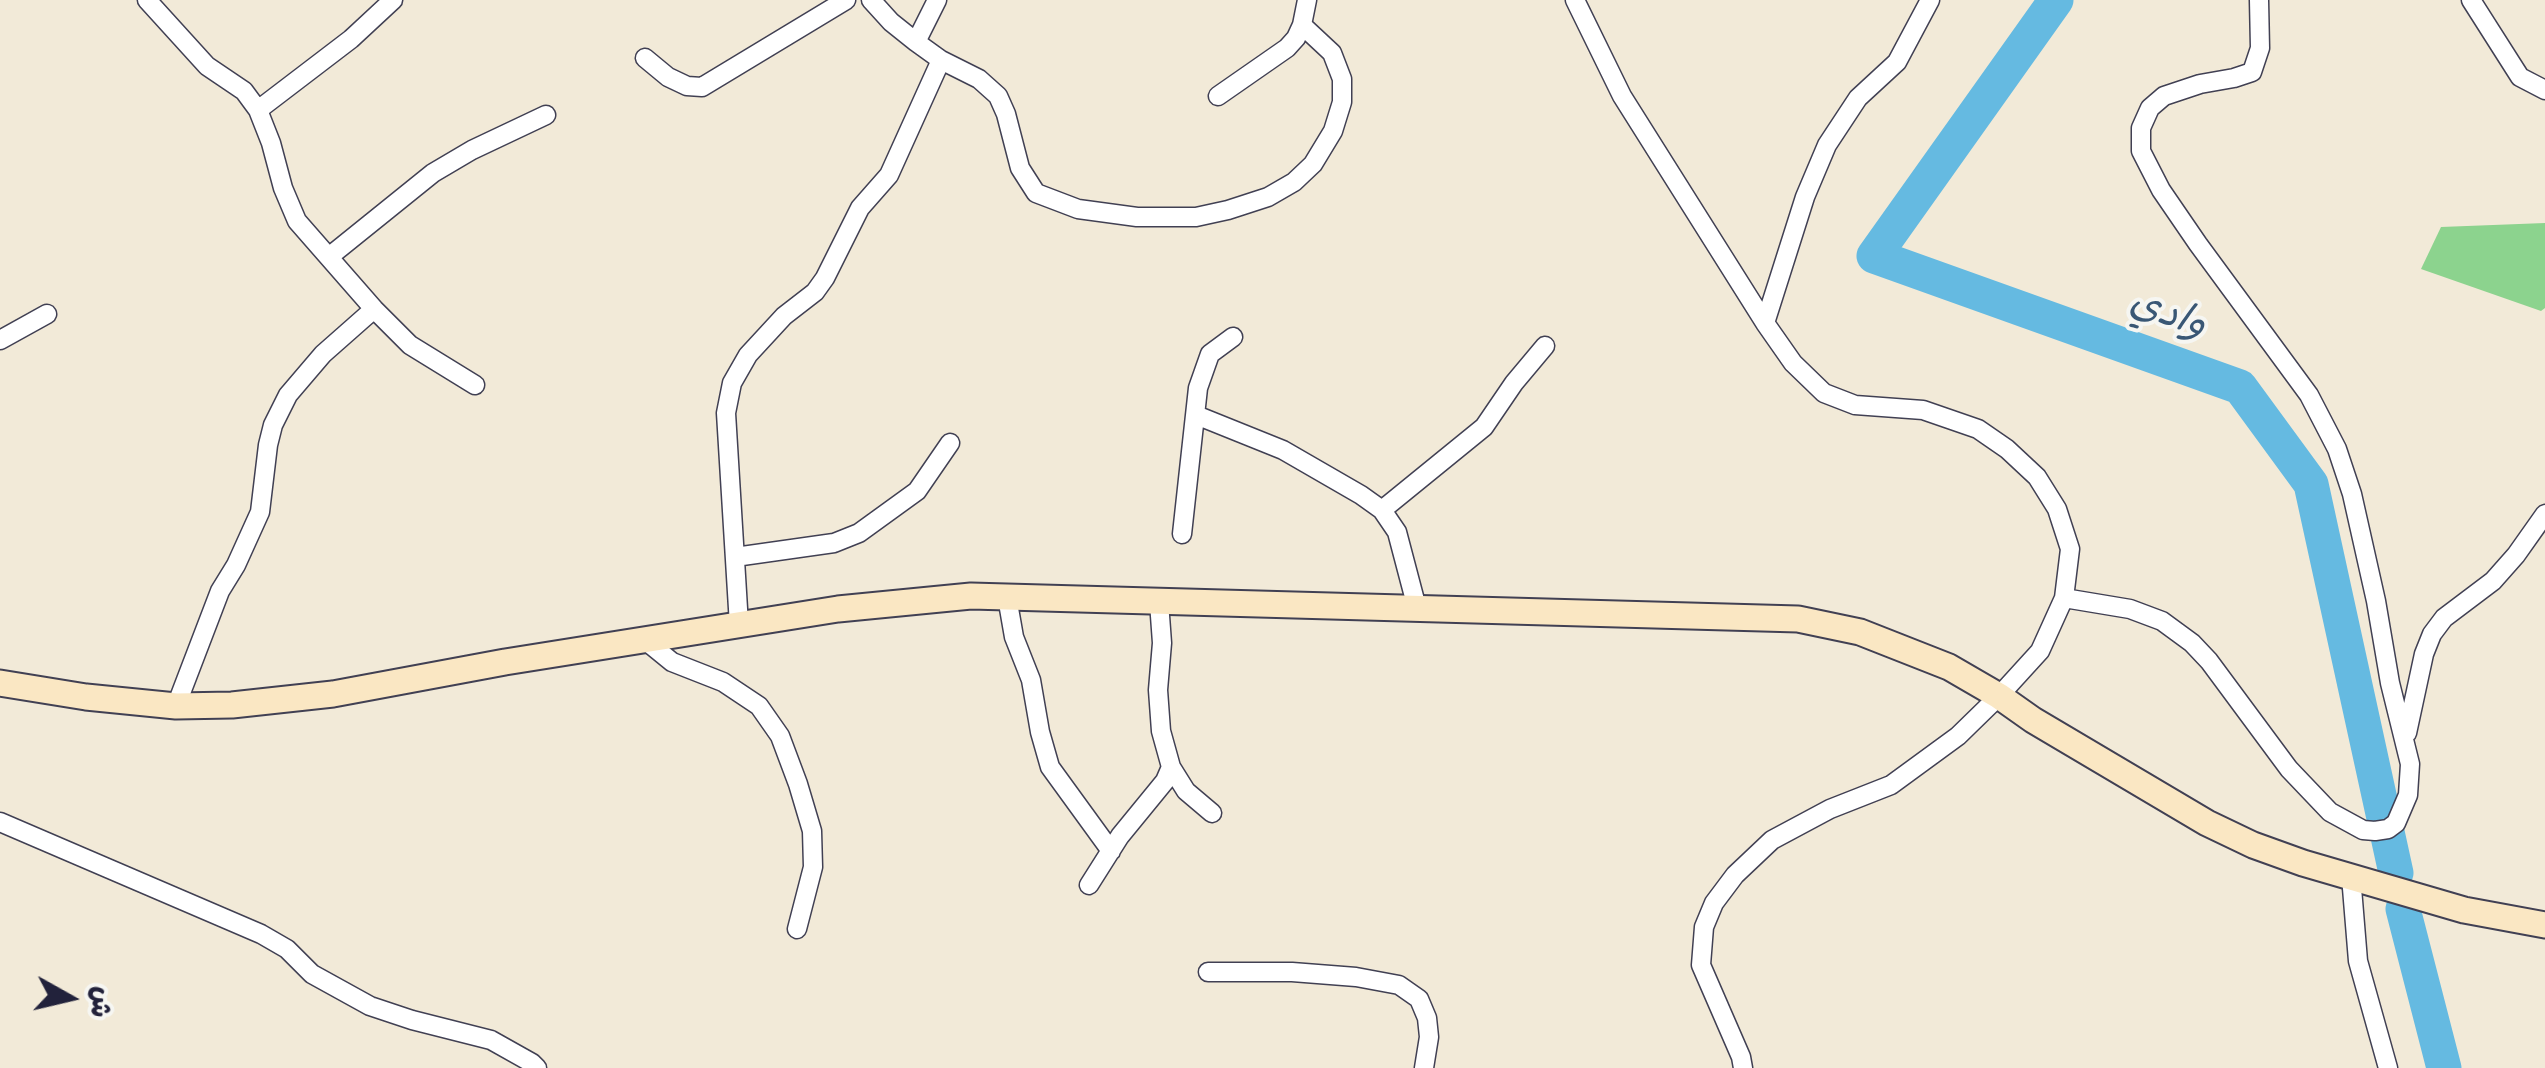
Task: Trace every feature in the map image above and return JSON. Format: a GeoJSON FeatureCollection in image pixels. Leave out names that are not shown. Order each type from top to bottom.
{"type":"FeatureCollection","features":[{"type":"Feature","properties":{"kind":"main road"},"geometry":{"type":"LineString","coordinates":[[0,683],[176,706],[232,705],[333,694],[505,662],[838,609],[972,596],[1798,619],[1860,632],[1949,668],[2206,823],[2253,846],[2464,910],[2545,925]]}},
{"type":"Feature","properties":{"kind":"street"},"geometry":{"type":"LineString","coordinates":[[147,0],[207,66],[244,91],[258,110],[297,221],[410,345],[475,385]]}},
{"type":"Feature","properties":{"kind":"street"},"geometry":{"type":"LineString","coordinates":[[258,110],[393,0]]}},
{"type":"Feature","properties":{"kind":"street"},"geometry":{"type":"LineString","coordinates":[[645,58],[668,77],[687,86],[702,87],[846,0]]}},
{"type":"Feature","properties":{"kind":"street"},"geometry":{"type":"LineString","coordinates":[[872,0],[916,42],[940,60],[980,79],[998,96],[1020,168],[1036,193],[1078,209],[1137,216],[1196,217],[1228,210],[1268,197],[1294,182],[1312,164],[1333,131],[1342,102],[1342,78],[1332,53],[1302,25]]}},
{"type":"Feature","properties":{"kind":"street"},"geometry":{"type":"LineString","coordinates":[[916,42],[937,0]]}},
{"type":"Feature","properties":{"kind":"street"},"geometry":{"type":"LineString","coordinates":[[1218,96],[1287,48],[1302,25],[1307,0]]}},
{"type":"Feature","properties":{"kind":"street"},"geometry":{"type":"LineString","coordinates":[[1575,0],[1622,96],[1793,363],[1824,393],[1855,405],[1922,410],[1978,429],[2036,476],[2057,509],[2070,549],[2064,598],[2040,651],[1999,696],[1958,736],[1891,785],[1830,809],[1772,840],[1735,875],[1714,903],[1704,927],[1701,965],[1743,1068]]}},
{"type":"Feature","properties":{"kind":"street"},"geometry":{"type":"LineString","coordinates":[[1765,323],[1805,198],[1828,145],[1858,98],[1897,62],[1930,0]]}},
{"type":"Feature","properties":{"kind":"street"},"geometry":{"type":"LineString","coordinates":[[2064,598],[2130,610],[2162,621],[2209,661],[2289,769],[2330,812],[2364,830],[2376,831],[2396,822],[2408,796],[2410,764],[2352,494],[2337,449],[2309,395],[2161,190],[2142,151],[2141,128],[2150,108],[2164,96],[2252,72],[2260,48],[2260,0]]}},
{"type":"Feature","properties":{"kind":"street"},"geometry":{"type":"LineString","coordinates":[[2471,0],[2512,68],[2520,77],[2545,90]]}},
{"type":"Feature","properties":{"kind":"street"},"geometry":{"type":"LineString","coordinates":[[739,625],[726,412],[732,383],[748,354],[826,278],[860,208],[889,175],[940,60]]}},
{"type":"Feature","properties":{"kind":"street"},"geometry":{"type":"LineString","coordinates":[[330,256],[433,173],[546,115]]}},
{"type":"Feature","properties":{"kind":"street"},"geometry":{"type":"LineString","coordinates":[[176,706],[220,591],[260,512],[268,445],[288,395],[323,354],[374,309]]}},
{"type":"Feature","properties":{"kind":"street"},"geometry":{"type":"LineString","coordinates":[[0,340],[47,314]]}},
{"type":"Feature","properties":{"kind":"street"},"geometry":{"type":"LineString","coordinates":[[1182,534],[1198,388],[1210,354],[1233,337]]}},
{"type":"Feature","properties":{"kind":"street"},"geometry":{"type":"LineString","coordinates":[[1382,510],[1484,427],[1545,346]]}},
{"type":"Feature","properties":{"kind":"street"},"geometry":{"type":"LineString","coordinates":[[1196,415],[1283,450],[1382,510],[1397,532],[1417,608]]}},
{"type":"Feature","properties":{"kind":"street"},"geometry":{"type":"LineString","coordinates":[[735,557],[834,543],[858,533],[917,492],[950,443]]}},
{"type":"Feature","properties":{"kind":"street"},"geometry":{"type":"LineString","coordinates":[[2405,742],[2432,634],[2444,618],[2493,581],[2545,514]]}},
{"type":"Feature","properties":{"kind":"street"},"geometry":{"type":"LineString","coordinates":[[1006,598],[1014,637],[1031,680],[1050,767],[1111,851]]}},
{"type":"Feature","properties":{"kind":"street"},"geometry":{"type":"LineString","coordinates":[[1159,602],[1161,731],[1171,767],[1186,791],[1212,813]]}},
{"type":"Feature","properties":{"kind":"street"},"geometry":{"type":"LineString","coordinates":[[645,640],[672,662],[722,682],[758,706],[780,736],[812,831],[812,867],[797,929]]}},
{"type":"Feature","properties":{"kind":"street"},"geometry":{"type":"LineString","coordinates":[[1088,885],[1165,781],[1171,767]]}},
{"type":"Feature","properties":{"kind":"street"},"geometry":{"type":"LineString","coordinates":[[0,822],[261,934],[287,949],[312,974],[370,1006],[491,1040],[537,1068]]}},
{"type":"Feature","properties":{"kind":"street"},"geometry":{"type":"LineString","coordinates":[[2351,876],[2358,961],[2388,1068]]}},
{"type":"Feature","properties":{"kind":"street"},"geometry":{"type":"LineString","coordinates":[[1208,972],[1292,972],[1399,985],[1419,999],[1426,1018],[1429,1037],[1424,1068]]}},
{"type":"Feature","properties":{"kind":"green space"},"geometry":{"type":"Polygon","coordinates":[[[2545,223],[2545,308],[2541,311],[2421,269],[2441,227],[2545,223]]]}},
{"type":"Feature","properties":{"kind":"waterway","name":"وادي"},"geometry":{"type":"LineString","coordinates":[[2056,0],[1874,256],[2240,387],[2311,484],[2396,873]]}},
{"type":"Feature","properties":{"kind":"waterway","name":"وادي"},"geometry":{"type":"LineString","coordinates":[[2403,909],[2444,1068]]}}]}
